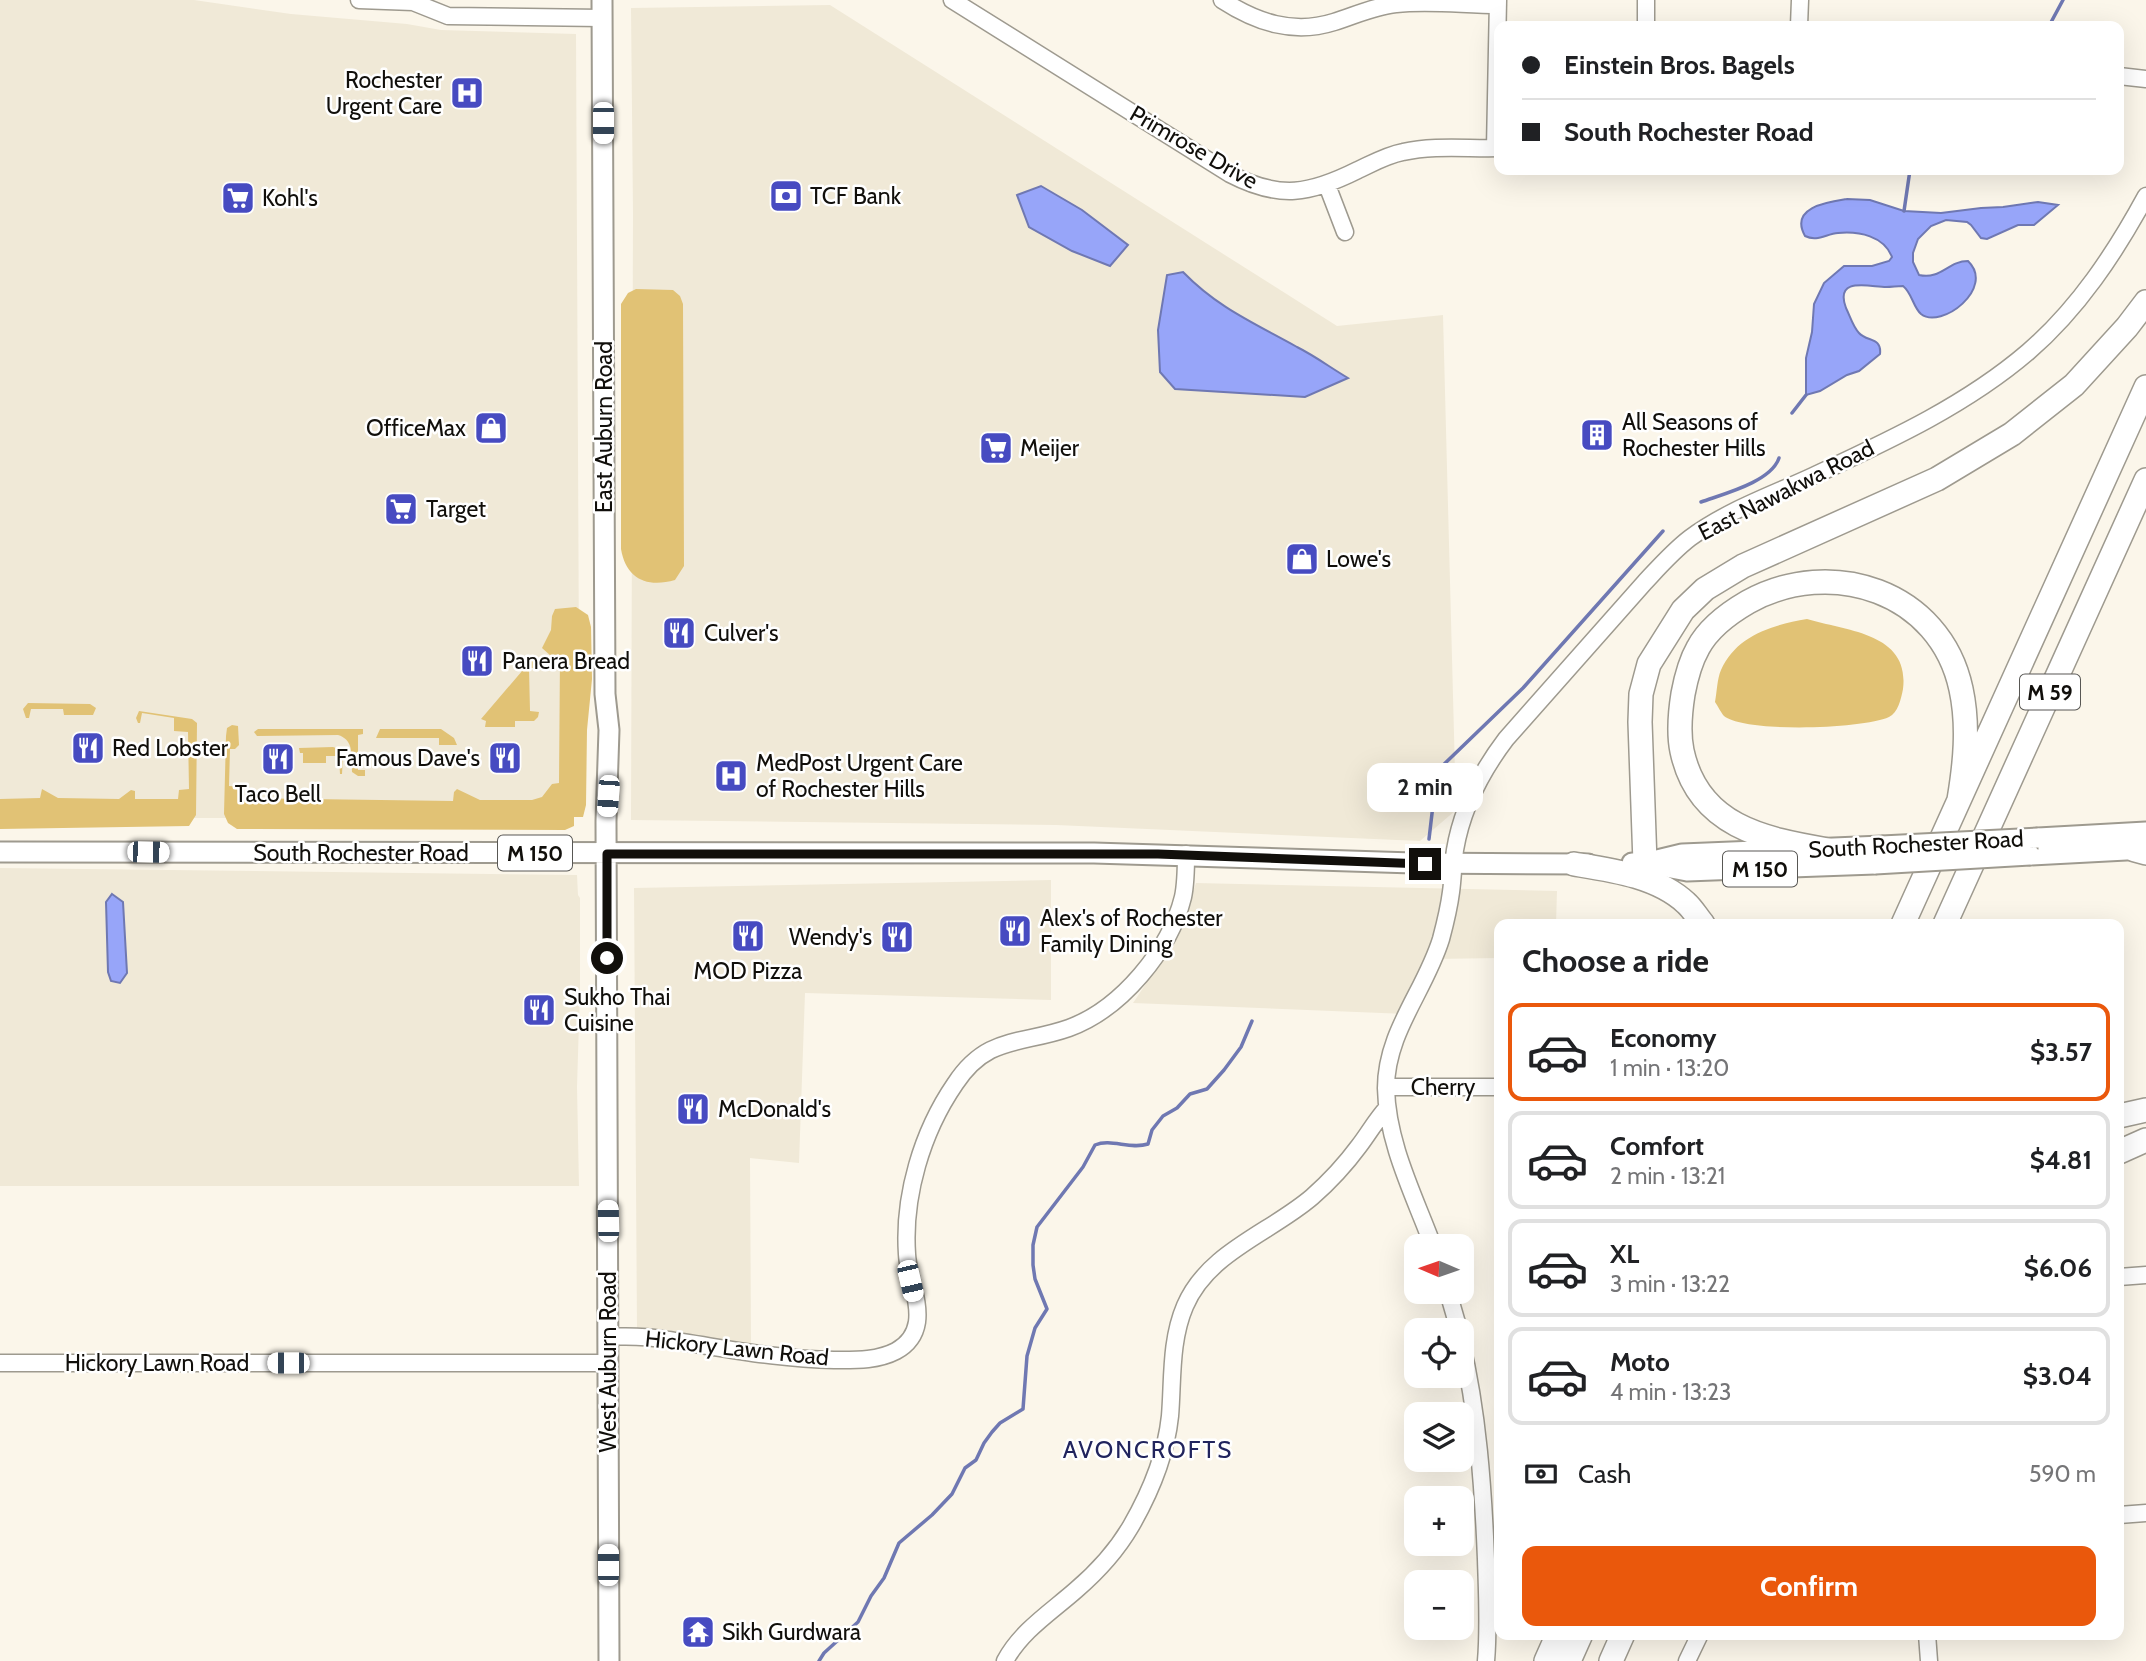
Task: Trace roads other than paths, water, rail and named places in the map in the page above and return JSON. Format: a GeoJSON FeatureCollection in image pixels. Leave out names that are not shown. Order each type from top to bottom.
{"type":"FeatureCollection","features":[{"type":"Feature","properties":{"kind":"highway"},"geometry":{"type":"LineString","coordinates":[[1645,863],[1641,694],[1649,664],[1683,610],[1705,589],[1743,566],[1937,479],[2012,434],[2074,385],[2146,302]]}},
{"type":"Feature","properties":{"kind":"highway","name":"M 59"},"geometry":{"type":"LineString","coordinates":[[1905,919],[2146,387]]}},
{"type":"Feature","properties":{"kind":"highway","name":"M 59"},"geometry":{"type":"LineString","coordinates":[[1950,918],[2146,480]]}},
{"type":"Feature","properties":{"kind":"highway"},"geometry":{"type":"LineString","coordinates":[[1828,849],[1780,842],[1752,833],[1731,822],[1710,806],[1695,787],[1685,765],[1679,739],[1681,709],[1686,678],[1698,648],[1715,626],[1758,596],[1786,586],[1808,583],[1864,586],[1887,594],[1926,622],[1941,640],[1961,689],[1965,748],[1959,800]]}},
{"type":"Feature","properties":{"kind":"highway"},"geometry":{"type":"LineString","coordinates":[[1574,864],[1634,876],[1662,887],[1686,903],[1699,919]]}},
{"type":"Feature","properties":{"kind":"highway"},"geometry":{"type":"LineString","coordinates":[[2124,1115],[2146,1110]]}},
{"type":"Feature","properties":{"kind":"highway"},"geometry":{"type":"LineString","coordinates":[[2124,1150],[2146,1140]]}},
{"type":"Feature","properties":{"kind":"highway"},"geometry":{"type":"LineString","coordinates":[[1546,1661],[1555,1640]]}},
{"type":"Feature","properties":{"kind":"highway"},"geometry":{"type":"LineString","coordinates":[[1569,1661],[1578,1640]]}},
{"type":"Feature","properties":{"kind":"highway"},"geometry":{"type":"LineString","coordinates":[[1611,1661],[1620,1640]]}},
{"type":"Feature","properties":{"kind":"main road","name":"East Auburn Road"},"geometry":{"type":"LineString","coordinates":[[602,9],[605,695],[609,730],[607,854]]}},
{"type":"Feature","properties":{"kind":"main road","name":"South Rochester Road"},"geometry":{"type":"LineString","coordinates":[[1645,863],[1687,872],[1879,855],[2034,846],[2143,846]]}},
{"type":"Feature","properties":{"kind":"main road","name":"South Rochester Road"},"geometry":{"type":"LineString","coordinates":[[0,852],[1186,855],[1453,864],[1645,863],[1682,854],[1828,849],[1879,855]]}},
{"type":"Feature","properties":{"kind":"main road","name":"West Auburn Road"},"geometry":{"type":"LineString","coordinates":[[607,854],[609,1661]]}},
{"type":"Feature","properties":{"kind":"street"},"geometry":{"type":"LineString","coordinates":[[359,0],[416,1],[448,16],[477,17],[602,9]]}},
{"type":"Feature","properties":{"kind":"street"},"geometry":{"type":"LineString","coordinates":[[477,17],[493,11],[508,10],[512,8],[514,0]]}},
{"type":"Feature","properties":{"kind":"street","name":"Primrose Drive"},"geometry":{"type":"LineString","coordinates":[[952,0],[1243,181],[1279,191],[1301,191],[1327,185],[1381,159],[1403,152],[1422,149],[1494,148]]}},
{"type":"Feature","properties":{"kind":"street"},"geometry":{"type":"LineString","coordinates":[[1222,0],[1261,21],[1294,27],[1322,26],[1370,9],[1395,4],[1498,2],[1498,21]]}},
{"type":"Feature","properties":{"kind":"street"},"geometry":{"type":"LineString","coordinates":[[1646,0],[1646,21]]}},
{"type":"Feature","properties":{"kind":"street"},"geometry":{"type":"LineString","coordinates":[[1799,21],[1800,0]]}},
{"type":"Feature","properties":{"kind":"street"},"geometry":{"type":"LineString","coordinates":[[2124,77],[2145,81]]}},
{"type":"Feature","properties":{"kind":"street"},"geometry":{"type":"LineString","coordinates":[[1327,185],[1345,232]]}},
{"type":"Feature","properties":{"kind":"street","name":"East Nawakwa Road"},"geometry":{"type":"LineString","coordinates":[[1428,1234],[1402,1168],[1387,1108],[1389,1062],[1395,1038],[1425,980],[1441,938],[1451,894],[1458,838],[1467,806],[1493,755],[1665,561],[1706,528],[1741,508],[1921,424],[1978,389],[2028,351],[2093,281],[2127,232],[2146,196]]}},
{"type":"Feature","properties":{"kind":"street","name":"Hickory Lawn Road"},"geometry":{"type":"LineString","coordinates":[[608,1336],[657,1338],[751,1354],[810,1359],[871,1358],[889,1354],[903,1346],[914,1334],[917,1316],[906,1252],[912,1191],[924,1144],[946,1097],[965,1069],[983,1053],[1086,1021],[1128,989],[1156,953],[1177,917],[1185,888],[1186,855]]}},
{"type":"Feature","properties":{"kind":"street","name":"Cherry"},"geometry":{"type":"LineString","coordinates":[[1386,1087],[1494,1087]]}},
{"type":"Feature","properties":{"kind":"street"},"geometry":{"type":"LineString","coordinates":[[1005,1661],[1026,1632],[1098,1569],[1124,1537],[1142,1506],[1156,1475],[1166,1442],[1176,1337],[1179,1321],[1192,1292],[1208,1271],[1222,1259],[1294,1211],[1321,1188],[1347,1162],[1387,1108]]}},
{"type":"Feature","properties":{"kind":"street"},"geometry":{"type":"LineString","coordinates":[[2124,1277],[2146,1275]]}},
{"type":"Feature","properties":{"kind":"street","name":"Hickory Lawn Road"},"geometry":{"type":"LineString","coordinates":[[0,1363],[608,1363]]}},
{"type":"Feature","properties":{"kind":"street"},"geometry":{"type":"LineString","coordinates":[[1470,1388],[1481,1472],[1487,1595],[1486,1661]]}},
{"type":"Feature","properties":{"kind":"street"},"geometry":{"type":"LineString","coordinates":[[2124,1515],[2146,1513]]}},
{"type":"Feature","properties":{"kind":"street"},"geometry":{"type":"LineString","coordinates":[[1687,1661],[1697,1640]]}},
{"type":"Feature","properties":{"kind":"street"},"geometry":{"type":"LineString","coordinates":[[1927,1640],[1929,1661]]}},
{"type":"Feature","properties":{"kind":"water"},"geometry":{"type":"Polygon","coordinates":[[[1041,186],[1082,210],[1128,245],[1110,266],[1072,251],[1029,227],[1017,195],[1041,186]]]}},
{"type":"Feature","properties":{"kind":"water"},"geometry":{"type":"Polygon","coordinates":[[[1847,199],[1870,200],[1904,211],[1941,213],[2038,202],[2058,205],[2034,225],[2018,225],[1987,239],[1981,238],[1967,222],[1946,220],[1931,226],[1918,239],[1913,253],[1913,262],[1919,275],[1933,275],[1968,261],[1975,272],[1971,294],[1963,304],[1941,316],[1921,314],[1903,286],[1849,287],[1844,298],[1855,328],[1862,336],[1879,345],[1880,354],[1859,371],[1820,391],[1806,395],[1806,358],[1812,332],[1814,304],[1824,283],[1844,266],[1872,266],[1889,261],[1892,257],[1883,244],[1862,234],[1838,233],[1814,238],[1805,236],[1801,226],[1806,212],[1821,204],[1847,199]]]}},
{"type":"Feature","properties":{"kind":"water"},"geometry":{"type":"Polygon","coordinates":[[[1183,272],[1223,305],[1348,378],[1305,397],[1175,389],[1160,372],[1158,330],[1167,275],[1183,272]]]}},
{"type":"Feature","properties":{"kind":"water"},"geometry":{"type":"Polygon","coordinates":[[[112,894],[123,902],[127,973],[120,983],[111,981],[108,972],[106,902],[112,894]]]}},
{"type":"Feature","properties":{"kind":"waterway"},"geometry":{"type":"LineString","coordinates":[[2052,21],[2063,0]]}},
{"type":"Feature","properties":{"kind":"waterway"},"geometry":{"type":"LineString","coordinates":[[1904,211],[1909,175]]}},
{"type":"Feature","properties":{"kind":"waterway"},"geometry":{"type":"LineString","coordinates":[[1792,413],[1806,395]]}},
{"type":"Feature","properties":{"kind":"waterway"},"geometry":{"type":"LineString","coordinates":[[1701,502],[1757,480],[1767,474],[1779,458]]}},
{"type":"Feature","properties":{"kind":"waterway"},"geometry":{"type":"LineString","coordinates":[[1429,839],[1437,771],[1523,688],[1663,531]]}},
{"type":"Feature","properties":{"kind":"waterway"},"geometry":{"type":"LineString","coordinates":[[819,1661],[824,1653],[858,1622],[884,1578],[899,1543],[952,1494],[965,1468],[976,1460],[984,1443],[1000,1423],[1023,1409],[1027,1356],[1035,1328],[1047,1309],[1035,1279],[1033,1265],[1037,1227],[1083,1167],[1095,1145],[1148,1144],[1152,1130],[1163,1116],[1177,1108],[1190,1094],[1207,1089],[1224,1070],[1241,1047],[1252,1021]]}},
{"type":"Feature","properties":{"kind":"place","name":"Rochester Urgent Care"},"geometry":{"type":"Point","coordinates":[467,93]}},
{"type":"Feature","properties":{"kind":"place","name":"TCF Bank"},"geometry":{"type":"Point","coordinates":[786,196]}},
{"type":"Feature","properties":{"kind":"place","name":"Kohl's"},"geometry":{"type":"Point","coordinates":[238,198]}},
{"type":"Feature","properties":{"kind":"place","name":"OfficeMax"},"geometry":{"type":"Point","coordinates":[491,428]}},
{"type":"Feature","properties":{"kind":"place","name":"All Seasons of Rochester Hills"},"geometry":{"type":"Point","coordinates":[1597,435]}},
{"type":"Feature","properties":{"kind":"place","name":"Meijer"},"geometry":{"type":"Point","coordinates":[996,448]}},
{"type":"Feature","properties":{"kind":"place","name":"Target"},"geometry":{"type":"Point","coordinates":[401,509]}},
{"type":"Feature","properties":{"kind":"place","name":"Lowe's"},"geometry":{"type":"Point","coordinates":[1302,559]}},
{"type":"Feature","properties":{"kind":"place","name":"Culver's"},"geometry":{"type":"Point","coordinates":[679,633]}},
{"type":"Feature","properties":{"kind":"place","name":"Panera Bread"},"geometry":{"type":"Point","coordinates":[477,661]}},
{"type":"Feature","properties":{"kind":"place","name":"Red Lobster"},"geometry":{"type":"Point","coordinates":[88,748]}},
{"type":"Feature","properties":{"kind":"place","name":"Famous Dave's"},"geometry":{"type":"Point","coordinates":[505,758]}},
{"type":"Feature","properties":{"kind":"place","name":"Taco Bell"},"geometry":{"type":"Point","coordinates":[278,759]}},
{"type":"Feature","properties":{"kind":"place","name":"MedPost Urgent Care of Rochester Hills"},"geometry":{"type":"Point","coordinates":[731,776]}},
{"type":"Feature","properties":{"kind":"place","name":"Alex's of Rochester Family Dining"},"geometry":{"type":"Point","coordinates":[1015,931]}},
{"type":"Feature","properties":{"kind":"place","name":"MOD Pizza"},"geometry":{"type":"Point","coordinates":[748,936]}},
{"type":"Feature","properties":{"kind":"place","name":"Wendy's"},"geometry":{"type":"Point","coordinates":[897,937]}},
{"type":"Feature","properties":{"kind":"place","name":"Sukho Thai Cuisine"},"geometry":{"type":"Point","coordinates":[539,1010]}},
{"type":"Feature","properties":{"kind":"place","name":"McDonald's"},"geometry":{"type":"Point","coordinates":[693,1109]}},
{"type":"Feature","properties":{"kind":"place","name":"Sikh Gurdwara"},"geometry":{"type":"Point","coordinates":[698,1632]}},
{"type":"Feature","properties":{"kind":"district","name":"AVONCROFTS"},"geometry":{"type":"Point","coordinates":[1148,1449]}}]}
